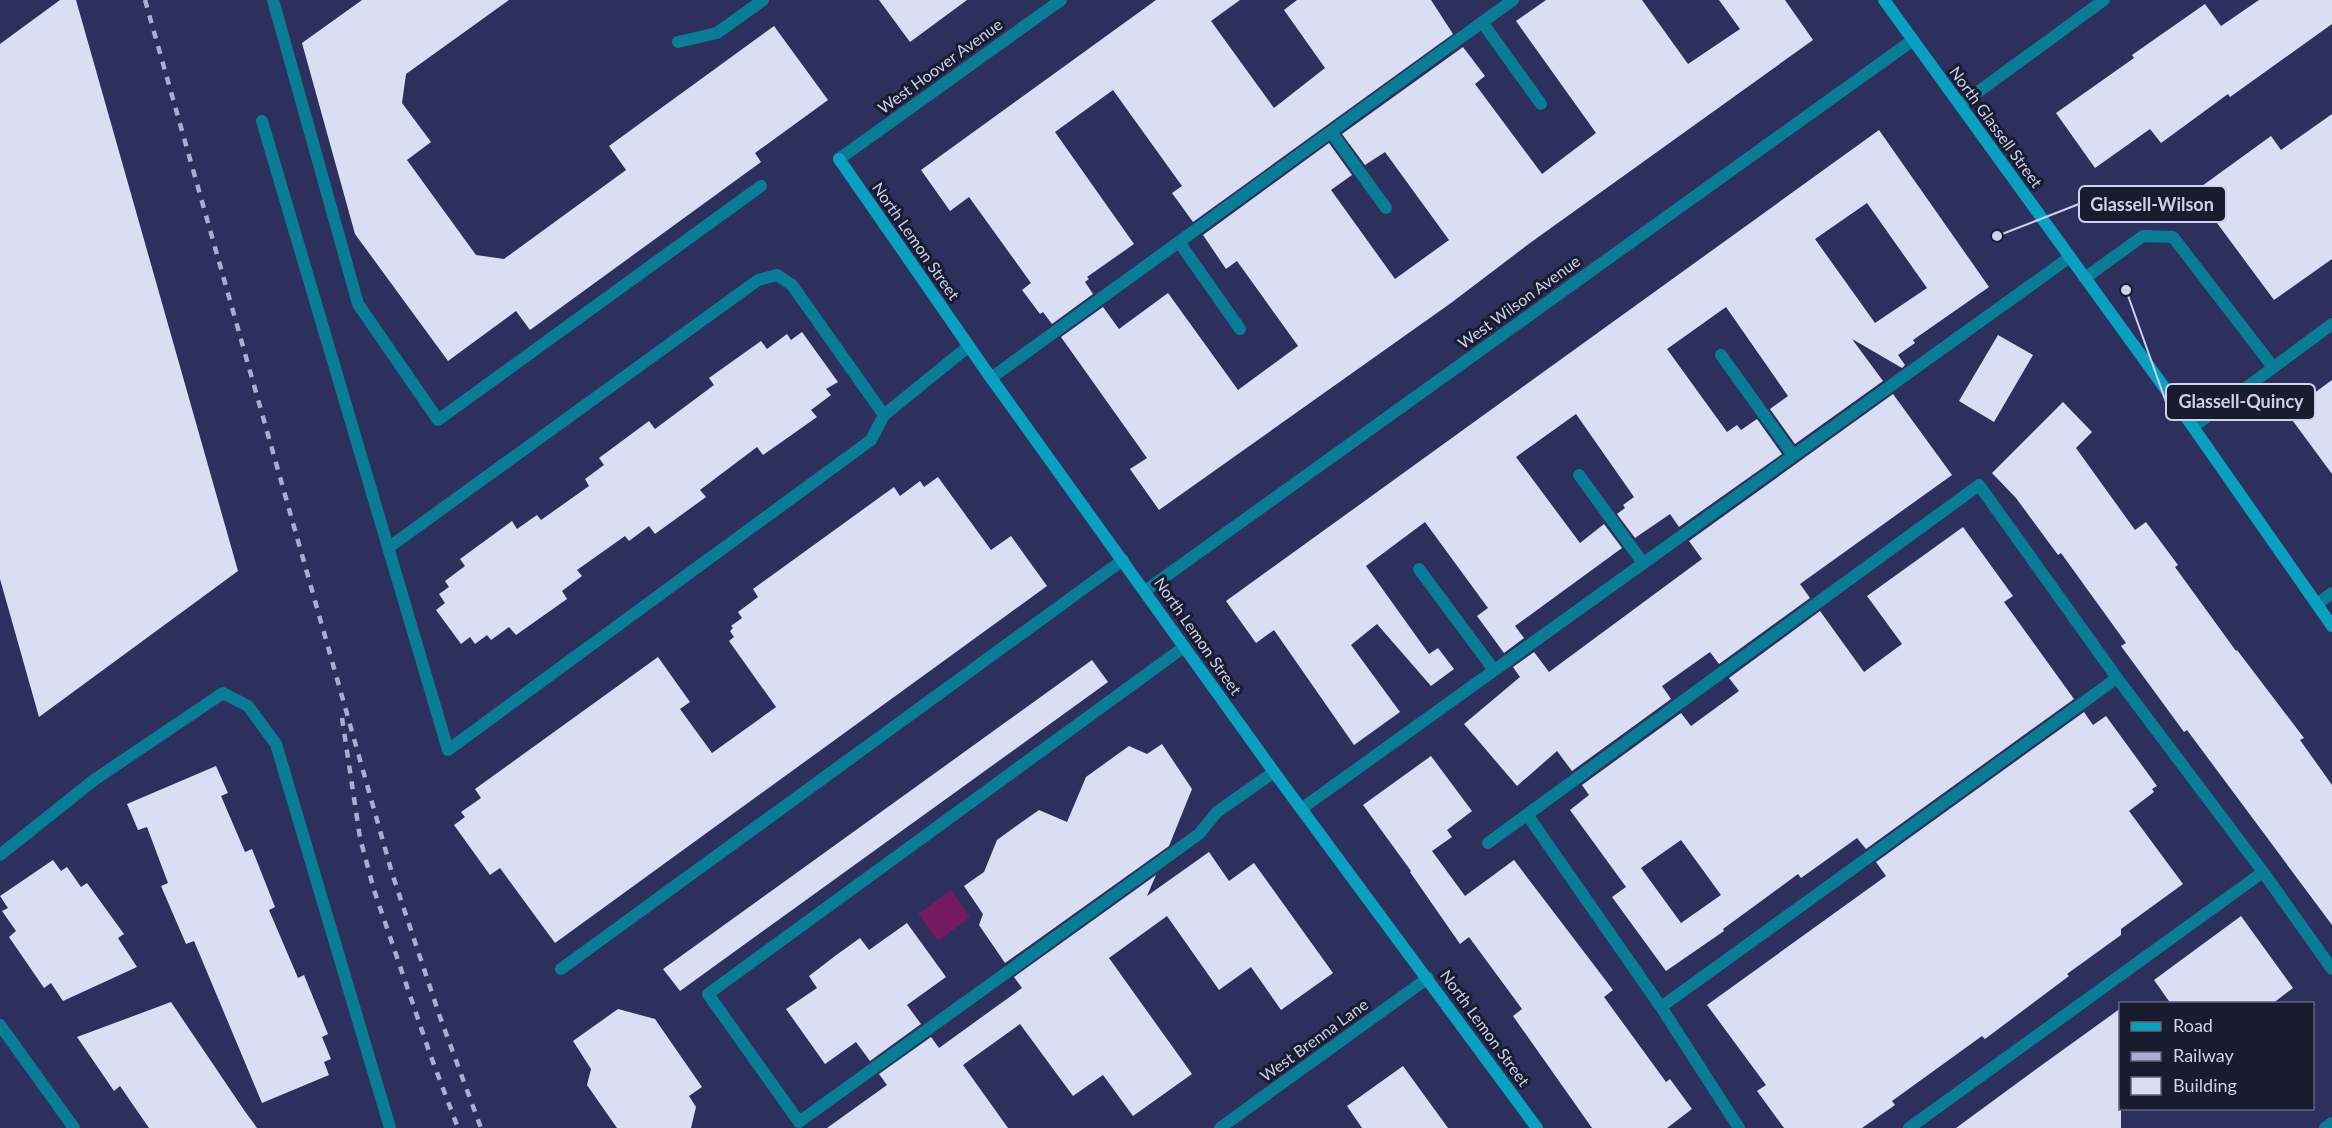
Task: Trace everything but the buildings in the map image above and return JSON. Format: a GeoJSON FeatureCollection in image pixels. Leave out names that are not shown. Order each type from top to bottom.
{"type":"FeatureCollection","features":[{"type":"Feature","properties":{"kind":"street"},"geometry":{"type":"LineString","coordinates":[[273,0],[358,304],[438,420],[761,186]]}},
{"type":"Feature","properties":{"kind":"street"},"geometry":{"type":"LineString","coordinates":[[678,42],[717,33],[763,0]]}},
{"type":"Feature","properties":{"kind":"street","name":"West Hoover Avenue"},"geometry":{"type":"LineString","coordinates":[[839,159],[1061,0]]}},
{"type":"Feature","properties":{"kind":"street"},"geometry":{"type":"LineString","coordinates":[[991,378],[1513,0]]}},
{"type":"Feature","properties":{"kind":"street","name":"North Glassell Street"},"geometry":{"type":"LineString","coordinates":[[1884,0],[2193,427],[2332,626]]}},
{"type":"Feature","properties":{"kind":"street"},"geometry":{"type":"LineString","coordinates":[[1960,105],[2104,0]]}},
{"type":"Feature","properties":{"kind":"street"},"geometry":{"type":"LineString","coordinates":[[1482,22],[1541,104]]}},
{"type":"Feature","properties":{"kind":"street","name":"West Wilson Avenue"},"geometry":{"type":"LineString","coordinates":[[1145,591],[1913,40]]}},
{"type":"Feature","properties":{"kind":"street"},"geometry":{"type":"LineString","coordinates":[[262,121],[448,750],[871,440],[884,415],[969,346]]}},
{"type":"Feature","properties":{"kind":"street"},"geometry":{"type":"LineString","coordinates":[[1331,132],[1386,208]]}},
{"type":"Feature","properties":{"kind":"street","name":"North Lemon Street"},"geometry":{"type":"LineString","coordinates":[[839,159],[991,378],[1274,772],[1537,1128]]}},
{"type":"Feature","properties":{"kind":"street"},"geometry":{"type":"LineString","coordinates":[[2085,278],[2143,236],[2173,237],[2272,367]]}},
{"type":"Feature","properties":{"kind":"street"},"geometry":{"type":"LineString","coordinates":[[1179,242],[1240,329]]}},
{"type":"Feature","properties":{"kind":"street"},"geometry":{"type":"LineString","coordinates":[[1301,809],[2070,257]]}},
{"type":"Feature","properties":{"kind":"street"},"geometry":{"type":"LineString","coordinates":[[388,548],[758,280],[777,275],[792,285],[884,415]]}},
{"type":"Feature","properties":{"kind":"street"},"geometry":{"type":"LineString","coordinates":[[2193,427],[2332,324]]}},
{"type":"Feature","properties":{"kind":"street"},"geometry":{"type":"LineString","coordinates":[[1721,355],[1793,455]]}},
{"type":"Feature","properties":{"kind":"street"},"geometry":{"type":"LineString","coordinates":[[1579,476],[1643,563]]}},
{"type":"Feature","properties":{"kind":"street"},"geometry":{"type":"LineString","coordinates":[[1488,843],[1979,485],[2117,678],[2263,872],[2332,969]]}},
{"type":"Feature","properties":{"kind":"street"},"geometry":{"type":"LineString","coordinates":[[561,969],[1123,560]]}},
{"type":"Feature","properties":{"kind":"street"},"geometry":{"type":"LineString","coordinates":[[1419,569],[1494,670]]}},
{"type":"Feature","properties":{"kind":"street"},"geometry":{"type":"LineString","coordinates":[[2317,604],[2332,593]]}},
{"type":"Feature","properties":{"kind":"street"},"geometry":{"type":"LineString","coordinates":[[1185,647],[708,994],[753,1058],[799,1122],[1199,834],[1217,812],[1274,772]]}},
{"type":"Feature","properties":{"kind":"street"},"geometry":{"type":"LineString","coordinates":[[1660,1007],[2117,678]]}},
{"type":"Feature","properties":{"kind":"street"},"geometry":{"type":"LineString","coordinates":[[0,855],[94,780],[223,693],[248,706],[276,744],[390,1128]]}},
{"type":"Feature","properties":{"kind":"street"},"geometry":{"type":"LineString","coordinates":[[1528,816],[1660,1007],[1739,1128]]}},
{"type":"Feature","properties":{"kind":"street"},"geometry":{"type":"LineString","coordinates":[[1909,1128],[2263,872]]}},
{"type":"Feature","properties":{"kind":"street","name":"West Brenna Lane"},"geometry":{"type":"LineString","coordinates":[[1220,1128],[1428,978]]}},
{"type":"Feature","properties":{"kind":"street"},"geometry":{"type":"LineString","coordinates":[[0,1025],[75,1128]]}},
{"type":"Feature","properties":{"kind":"street"},"geometry":{"type":"LineString","coordinates":[[2325,1128],[2332,1123]]}},
{"type":"Feature","properties":{"kind":"shaded area"},"geometry":{"type":"Polygon","coordinates":[[[951,890],[970,917],[938,941],[918,914],[951,890]]]}},
{"type":"Feature","properties":{"kind":"railway"},"geometry":{"type":"LineString","coordinates":[[145,0],[392,873],[440,1017],[481,1128]]}},
{"type":"Feature","properties":{"kind":"railway"},"geometry":{"type":"LineString","coordinates":[[342,718],[360,838],[374,890],[458,1128]]}},
{"type":"Feature","properties":{"kind":"place","name":"Glassell-Wilson"},"geometry":{"type":"Point","coordinates":[1997,236]}},
{"type":"Feature","properties":{"kind":"place","name":"Glassell-Quincy"},"geometry":{"type":"Point","coordinates":[2126,290]}}]}
